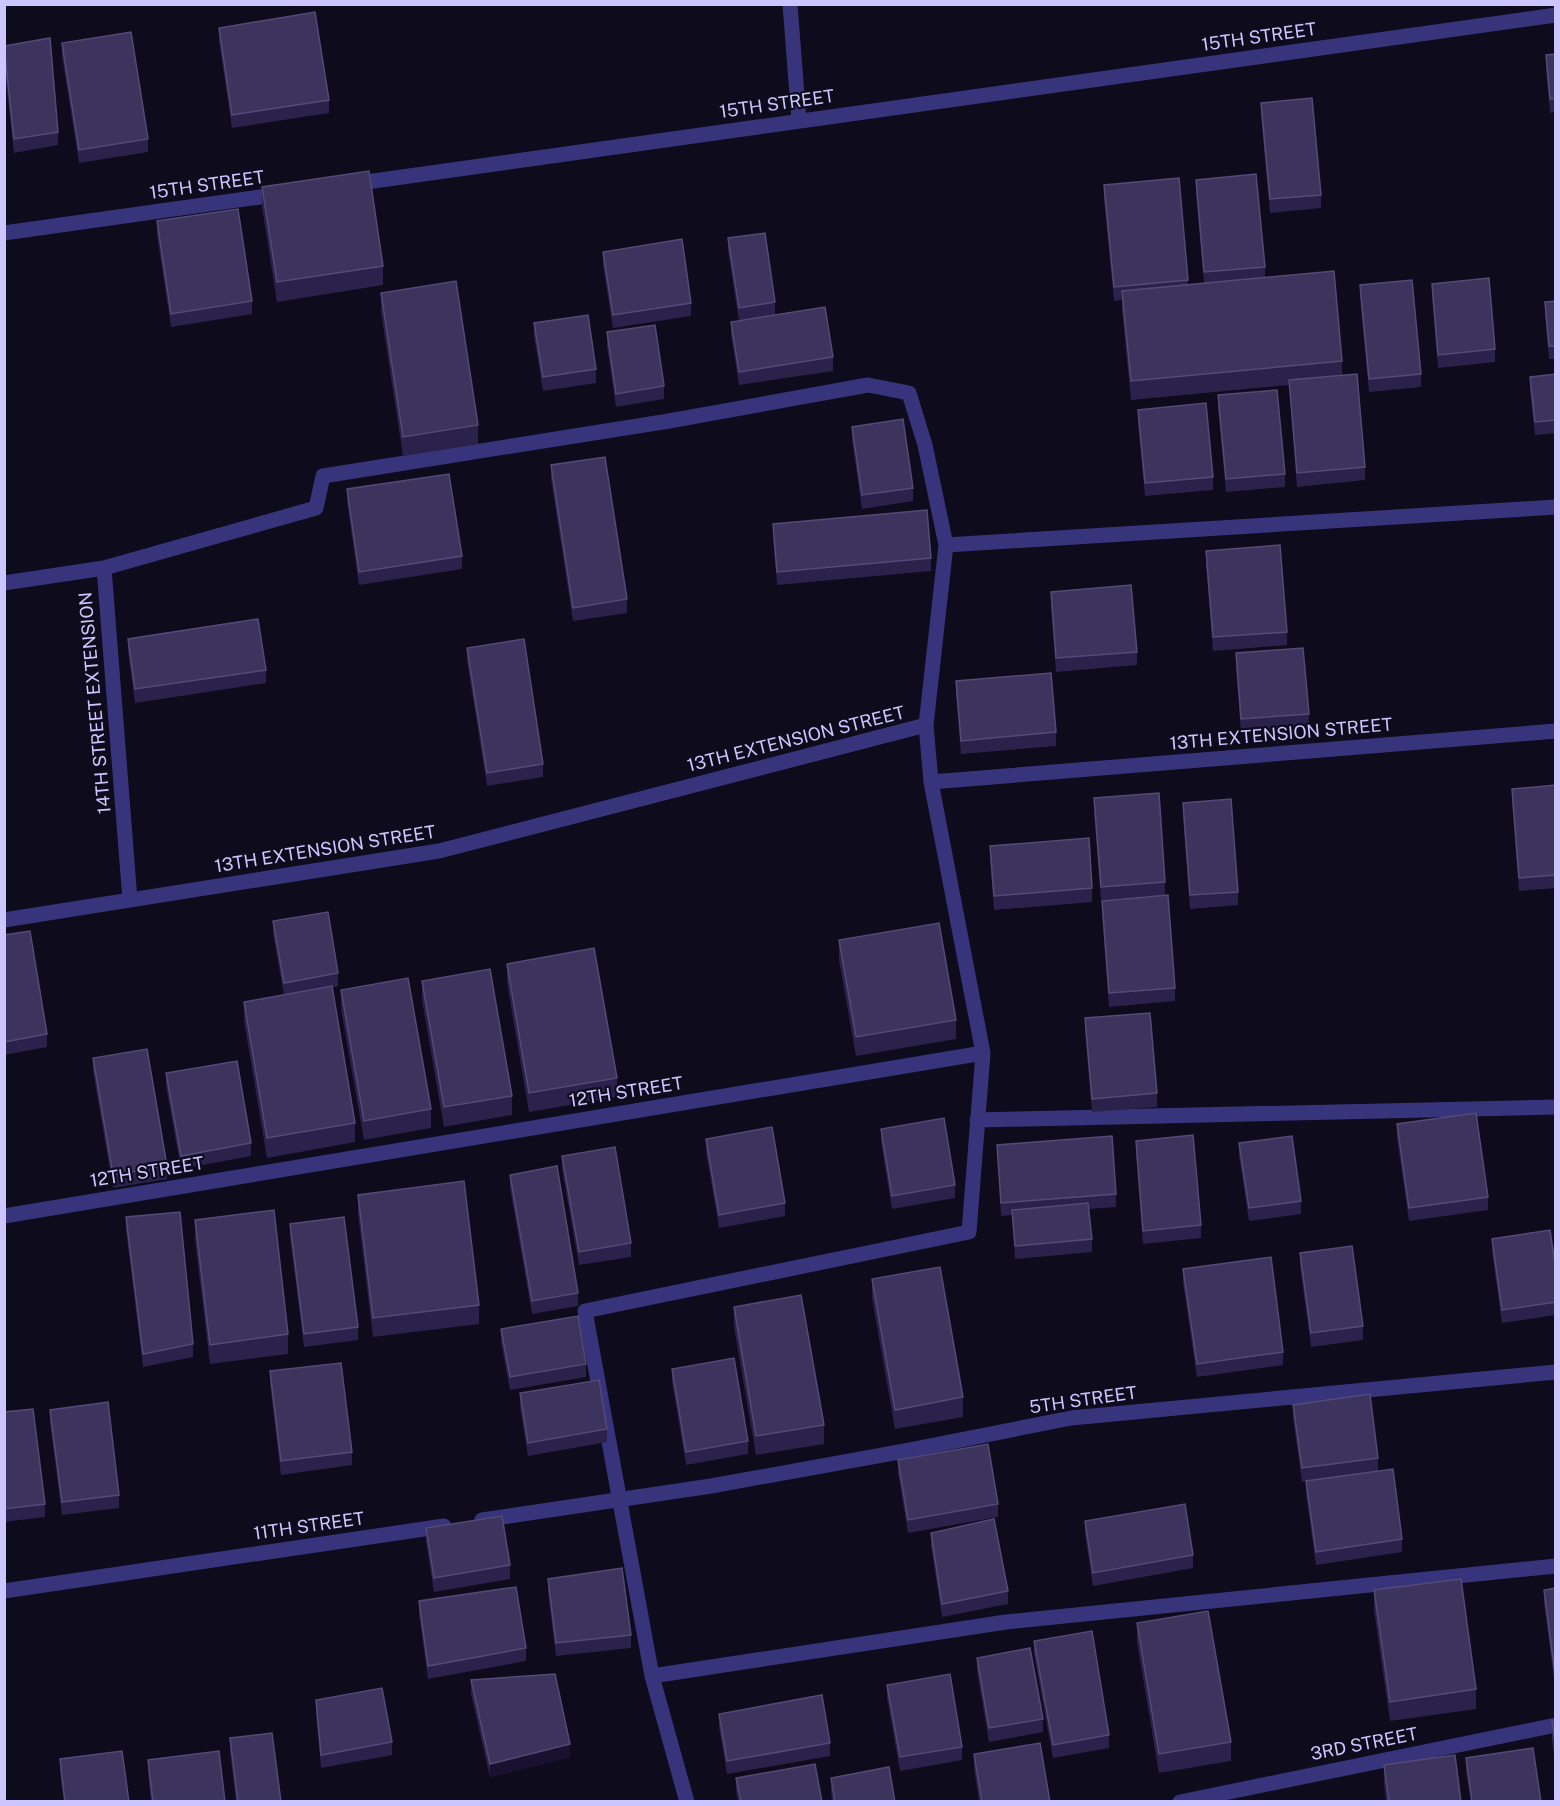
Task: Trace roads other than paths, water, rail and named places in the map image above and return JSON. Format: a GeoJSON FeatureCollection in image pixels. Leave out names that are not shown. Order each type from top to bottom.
{"type":"FeatureCollection","features":[{"type":"Feature","properties":{"kind":"street"},"geometry":{"type":"LineString","coordinates":[[790,4],[799,121]]}},
{"type":"Feature","properties":{"kind":"street","name":"15TH STREET"},"geometry":{"type":"LineString","coordinates":[[337,186],[1556,15]]}},
{"type":"Feature","properties":{"kind":"street","name":"15TH STREET"},"geometry":{"type":"LineString","coordinates":[[4,233],[301,191]]}},
{"type":"Feature","properties":{"kind":"street"},"geometry":{"type":"LineString","coordinates":[[104,568],[316,508],[323,476],[669,421],[868,385],[909,393],[926,445],[946,545],[926,725]]}},
{"type":"Feature","properties":{"kind":"street"},"geometry":{"type":"LineString","coordinates":[[946,545],[1556,507]]}},
{"type":"Feature","properties":{"kind":"street","name":"14TH STREET EXTENSION"},"geometry":{"type":"LineString","coordinates":[[4,583],[104,568],[130,900]]}},
{"type":"Feature","properties":{"kind":"street","name":"13TH EXTENSION STREET"},"geometry":{"type":"LineString","coordinates":[[4,920],[438,851],[926,725],[931,782],[1556,731]]}},
{"type":"Feature","properties":{"kind":"street"},"geometry":{"type":"LineString","coordinates":[[687,1802],[652,1676],[585,1311],[969,1232],[983,1053],[931,782]]}},
{"type":"Feature","properties":{"kind":"street","name":"12TH STREET"},"geometry":{"type":"LineString","coordinates":[[4,1216],[983,1053]]}},
{"type":"Feature","properties":{"kind":"street"},"geometry":{"type":"LineString","coordinates":[[977,1120],[1556,1107]]}},
{"type":"Feature","properties":{"kind":"street","name":"5TH STREET"},"geometry":{"type":"LineString","coordinates":[[620,1500],[886,1455],[1071,1418],[1556,1372]]}},
{"type":"Feature","properties":{"kind":"street","name":"11TH STREET"},"geometry":{"type":"LineString","coordinates":[[4,1591],[620,1500]]}},
{"type":"Feature","properties":{"kind":"street"},"geometry":{"type":"LineString","coordinates":[[652,1676],[1006,1622],[1556,1566]]}},
{"type":"Feature","properties":{"kind":"street","name":"3RD STREET"},"geometry":{"type":"LineString","coordinates":[[1180,1802],[1556,1725]]}}]}
